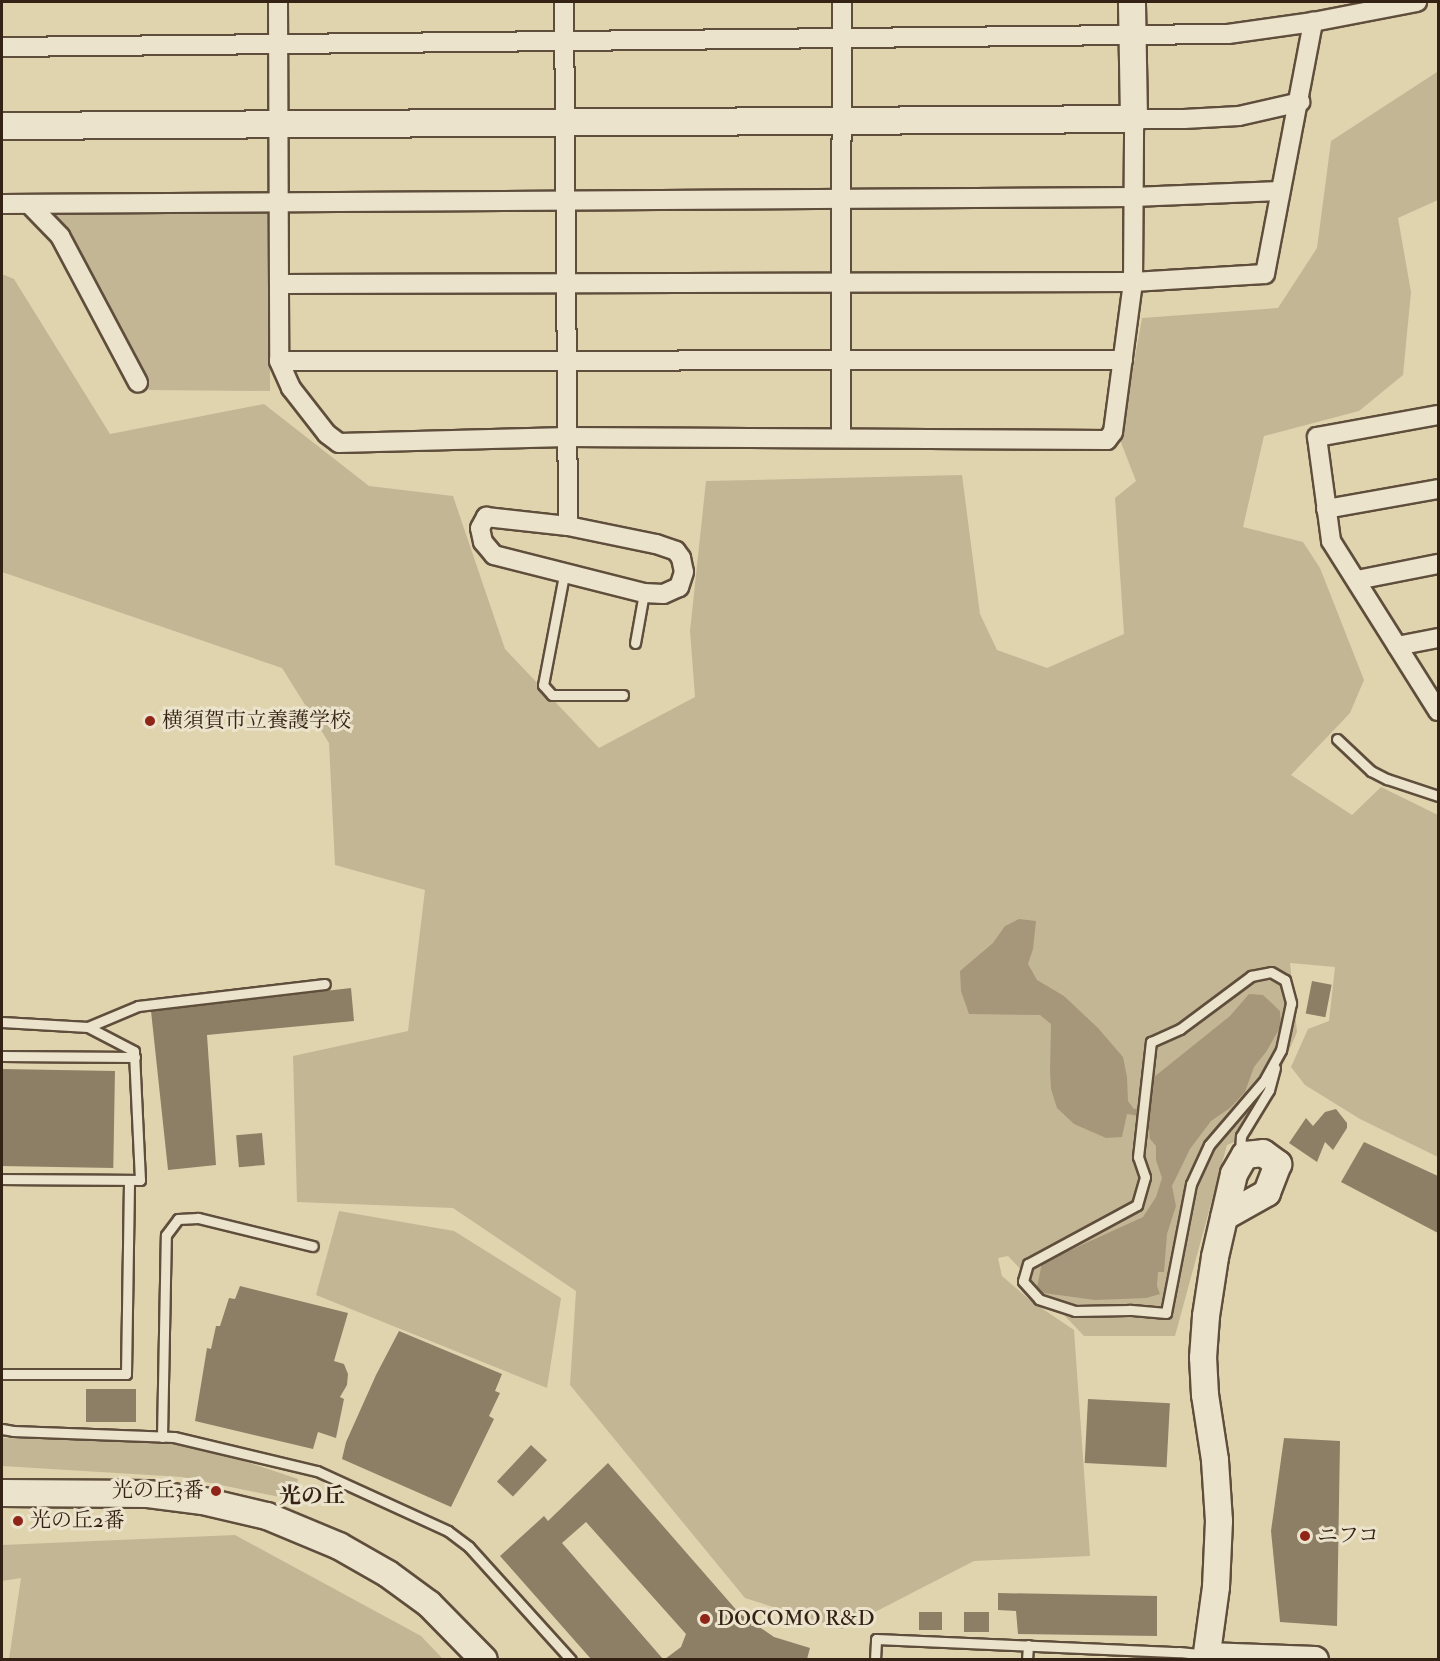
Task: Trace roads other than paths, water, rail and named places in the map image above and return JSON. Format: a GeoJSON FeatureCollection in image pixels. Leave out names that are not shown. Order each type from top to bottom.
{"type":"FeatureCollection","features":[{"type":"Feature","properties":{"kind":"street"},"geometry":{"type":"LineString","coordinates":[[278,2],[279,361],[291,388],[327,434],[339,444],[567,437],[1107,440],[1113,432],[1133,282],[1132,2]]}},
{"type":"Feature","properties":{"kind":"street"},"geometry":{"type":"LineString","coordinates":[[564,2],[568,526]]}},
{"type":"Feature","properties":{"kind":"street"},"geometry":{"type":"LineString","coordinates":[[841,437],[842,2]]}},
{"type":"Feature","properties":{"kind":"street"},"geometry":{"type":"LineString","coordinates":[[2,47],[1228,34],[1313,22],[1369,6],[1418,2]]}},
{"type":"Feature","properties":{"kind":"street"},"geometry":{"type":"LineString","coordinates":[[279,284],[1133,282],[1265,274],[1280,191],[1300,102],[1313,22]]}},
{"type":"Feature","properties":{"kind":"street"},"geometry":{"type":"LineString","coordinates":[[2,126],[1184,119],[1239,116],[1300,102]]}},
{"type":"Feature","properties":{"kind":"street"},"geometry":{"type":"LineString","coordinates":[[2,204],[842,200],[1133,197],[1280,191]]}},
{"type":"Feature","properties":{"kind":"street"},"geometry":{"type":"LineString","coordinates":[[29,204],[60,236],[138,383]]}},
{"type":"Feature","properties":{"kind":"street"},"geometry":{"type":"LineString","coordinates":[[279,361],[1123,360]]}},
{"type":"Feature","properties":{"kind":"street"},"geometry":{"type":"LineString","coordinates":[[1438,415],[1317,437],[1331,541],[1438,711]]}},
{"type":"Feature","properties":{"kind":"street"},"geometry":{"type":"LineString","coordinates":[[1326,509],[1438,489]]}},
{"type":"Feature","properties":{"kind":"street"},"geometry":{"type":"LineString","coordinates":[[495,517],[568,526],[656,544],[676,551],[681,558],[684,572],[679,587],[663,594],[644,594],[564,575],[494,555],[483,542],[480,528],[486,518],[495,517]]}},
{"type":"Feature","properties":{"kind":"street"},"geometry":{"type":"LineString","coordinates":[[1357,580],[1438,564]]}},
{"type":"Feature","properties":{"kind":"street"},"geometry":{"type":"LineString","coordinates":[[1397,646],[1438,638]]}},
{"type":"Feature","properties":{"kind":"street"},"geometry":{"type":"LineString","coordinates":[[1224,1217],[1267,1193],[1278,1164],[1263,1153],[1245,1155],[1234,1174],[1224,1217],[1212,1276],[1203,1358],[1219,1521],[1216,1587],[1207,1658],[1315,1659]]}},
{"type":"Feature","properties":{"kind":"street"},"geometry":{"type":"LineString","coordinates":[[2,1493],[148,1494],[203,1501],[267,1516],[339,1546],[388,1574],[429,1604],[484,1659]]}},
{"type":"Feature","properties":{"kind":"lane"},"geometry":{"type":"LineString","coordinates":[[564,575],[543,686],[552,695],[623,695]]}},
{"type":"Feature","properties":{"kind":"lane"},"geometry":{"type":"LineString","coordinates":[[635,643],[644,594]]}},
{"type":"Feature","properties":{"kind":"lane"},"geometry":{"type":"LineString","coordinates":[[1336,739],[1371,771],[1387,779],[1438,796]]}},
{"type":"Feature","properties":{"kind":"lane"},"geometry":{"type":"LineString","coordinates":[[1241,1162],[1241,1136],[1269,1090],[1281,1050],[1291,1004],[1285,980],[1271,972],[1251,976],[1180,1029],[1151,1042],[1138,1158],[1146,1177],[1137,1205],[1028,1264],[1023,1281],[1040,1299],[1075,1311],[1166,1313],[1191,1184],[1209,1145],[1263,1082],[1281,1050]]}},
{"type":"Feature","properties":{"kind":"lane"},"geometry":{"type":"LineString","coordinates":[[2,1022],[88,1026],[138,1006],[325,984]]}},
{"type":"Feature","properties":{"kind":"lane"},"geometry":{"type":"LineString","coordinates":[[2,1179],[140,1180],[134,1051],[88,1026]]}},
{"type":"Feature","properties":{"kind":"lane"},"geometry":{"type":"LineString","coordinates":[[2,1056],[135,1057]]}},
{"type":"Feature","properties":{"kind":"lane"},"geometry":{"type":"LineString","coordinates":[[2,1374],[126,1374],[129,1180]]}},
{"type":"Feature","properties":{"kind":"lane"},"geometry":{"type":"LineString","coordinates":[[162,1437],[166,1235],[178,1219],[198,1218],[313,1246]]}},
{"type":"Feature","properties":{"kind":"lane"},"geometry":{"type":"LineString","coordinates":[[2,1429],[174,1437],[317,1471],[448,1531],[469,1547],[571,1659]]}},
{"type":"Feature","properties":{"kind":"lane"},"geometry":{"type":"LineString","coordinates":[[875,1659],[876,1639],[1179,1652],[1207,1658]]}},
{"type":"Feature","properties":{"kind":"lane"},"geometry":{"type":"LineString","coordinates":[[1027,1659],[1028,1645]]}},
{"type":"Feature","properties":{"kind":"place","name":"横須賀市立養護学校"},"geometry":{"type":"Point","coordinates":[150,721]}},
{"type":"Feature","properties":{"kind":"place","name":"光の丘3番"},"geometry":{"type":"Point","coordinates":[216,1491]}},
{"type":"Feature","properties":{"kind":"place","name":"光の丘2番"},"geometry":{"type":"Point","coordinates":[18,1521]}},
{"type":"Feature","properties":{"kind":"place","name":"ニフコ"},"geometry":{"type":"Point","coordinates":[1305,1536]}},
{"type":"Feature","properties":{"kind":"place","name":"DOCOMO R&D"},"geometry":{"type":"Point","coordinates":[705,1619]}},
{"type":"Feature","properties":{"kind":"district","name":"光の丘"},"geometry":{"type":"Point","coordinates":[312,1497]}}]}
